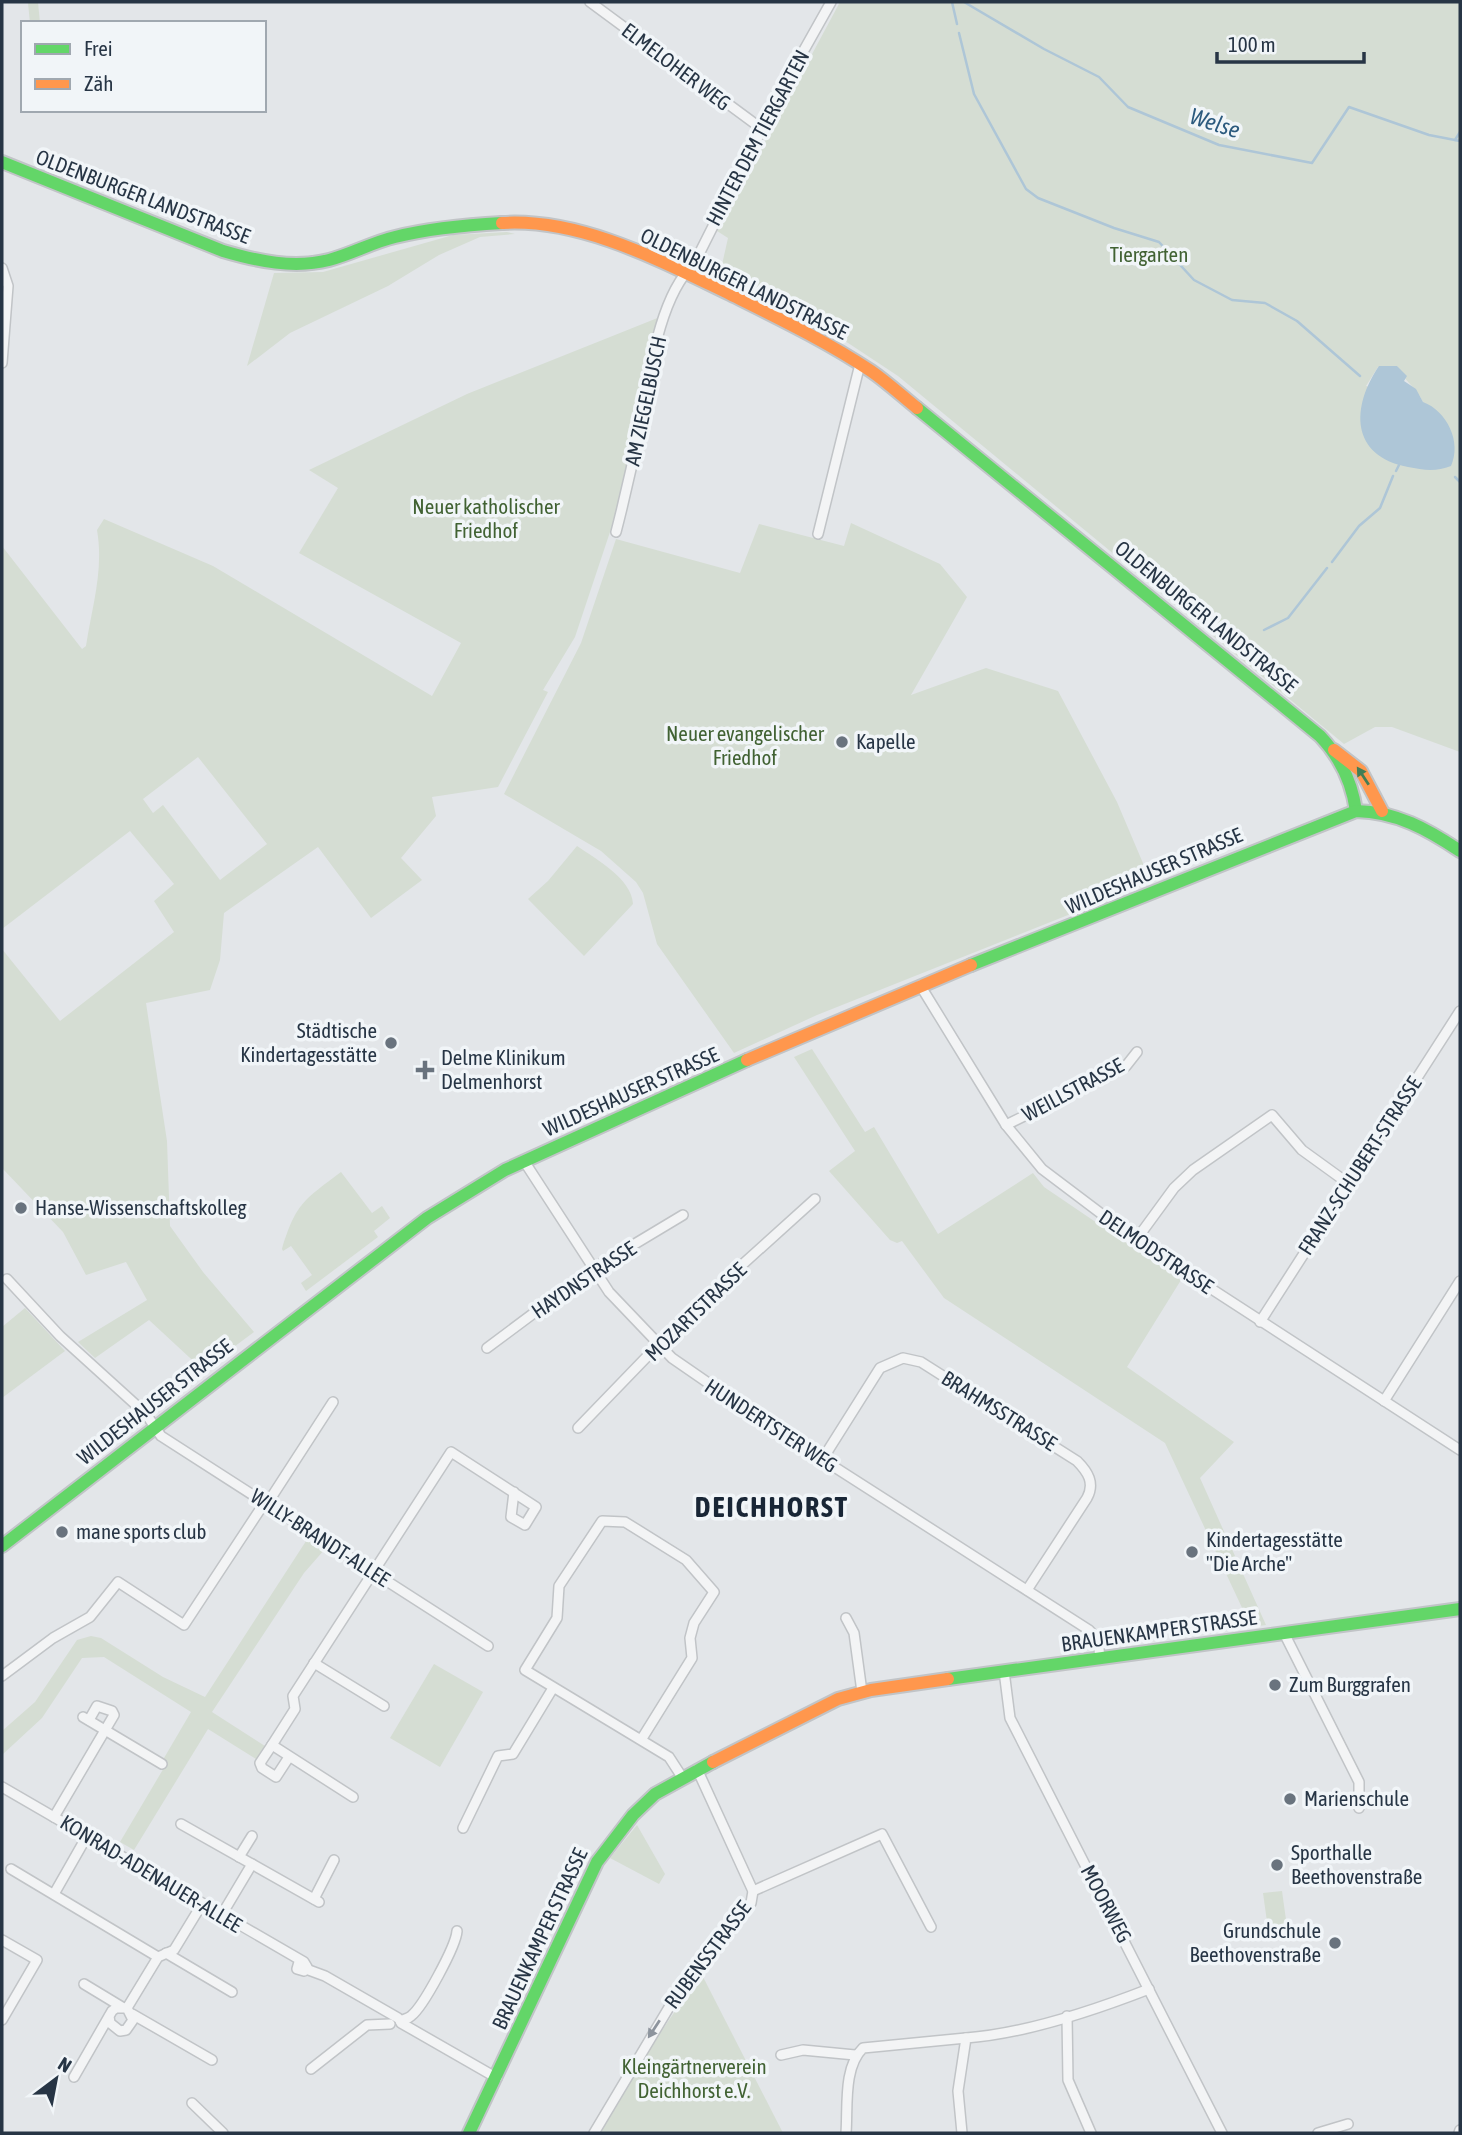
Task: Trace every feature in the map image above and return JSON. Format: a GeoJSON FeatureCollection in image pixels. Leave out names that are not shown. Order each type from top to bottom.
{"type":"FeatureCollection","features":[{"type":"Feature","properties":{"kind":"main road","name":"OLDENBURGER LANDSTRASSE"},"geometry":{"type":"LineString","coordinates":[[2,162],[223,251],[256,261],[279,264],[317,262],[393,237],[447,226],[519,222],[582,232],[684,272],[797,327],[860,363],[944,428],[1307,724],[1334,750],[1353,789],[1356,811]]}},
{"type":"Feature","properties":{"kind":"main road"},"geometry":{"type":"LineString","coordinates":[[1334,750],[1362,771],[1382,811]]}},
{"type":"Feature","properties":{"kind":"main road"},"geometry":{"type":"LineString","coordinates":[[1356,811],[1382,811],[1406,817],[1460,851]]}},
{"type":"Feature","properties":{"kind":"main road","name":"WILDESHAUSER STRASSE"},"geometry":{"type":"LineString","coordinates":[[2,1546],[458,1196],[619,1116],[920,985],[1356,811]]}},
{"type":"Feature","properties":{"kind":"main road","name":"BRAUENKAMPER STRASSE"},"geometry":{"type":"LineString","coordinates":[[469,2133],[497,2078],[582,1887],[606,1844],[651,1797],[697,1769],[838,1699],[862,1692],[1460,1609]]}},
{"type":"Feature","properties":{"kind":"street","name":"ELMELOHER WEG"},"geometry":{"type":"LineString","coordinates":[[590,2],[762,130]]}},
{"type":"Feature","properties":{"kind":"street","name":"HINTER DEM TIERGARTEN"},"geometry":{"type":"LineString","coordinates":[[684,272],[694,264],[831,2]]}},
{"type":"Feature","properties":{"kind":"street"},"geometry":{"type":"LineString","coordinates":[[2,268],[8,286],[2,363]]}},
{"type":"Feature","properties":{"kind":"street","name":"AM ZIEGELBUSCH"},"geometry":{"type":"LineString","coordinates":[[616,532],[655,343],[684,272]]}},
{"type":"Feature","properties":{"kind":"street"},"geometry":{"type":"LineString","coordinates":[[818,534],[860,363]]}},
{"type":"Feature","properties":{"kind":"street","name":"DELMODSTRASSE"},"geometry":{"type":"LineString","coordinates":[[920,985],[1006,1125],[1042,1169],[1136,1240],[1460,1450]]}},
{"type":"Feature","properties":{"kind":"street","name":"FRANZ-SCHUBERT-STRASSE"},"geometry":{"type":"LineString","coordinates":[[1259,1322],[1460,1011]]}},
{"type":"Feature","properties":{"kind":"street","name":"WEILLSTRASSE"},"geometry":{"type":"LineString","coordinates":[[1006,1125],[1126,1066],[1137,1052]]}},
{"type":"Feature","properties":{"kind":"street"},"geometry":{"type":"LineString","coordinates":[[1136,1240],[1156,1210],[1193,1170],[1272,1115],[1302,1150],[1349,1184]]}},
{"type":"Feature","properties":{"kind":"street","name":"HUNDERTSTER WEG"},"geometry":{"type":"LineString","coordinates":[[524,1161],[609,1292],[659,1347],[703,1382],[1088,1630],[1098,1640],[1100,1658]]}},
{"type":"Feature","properties":{"kind":"street","name":"MOZARTSTRASSE"},"geometry":{"type":"LineString","coordinates":[[578,1428],[692,1310],[816,1199]]}},
{"type":"Feature","properties":{"kind":"street","name":"HAYDNSTRASSE"},"geometry":{"type":"LineString","coordinates":[[487,1348],[593,1269],[683,1215]]}},
{"type":"Feature","properties":{"kind":"street","name":"WILLY-BRANDT-ALLEE"},"geometry":{"type":"LineString","coordinates":[[7,1279],[60,1336],[146,1414],[162,1436],[488,1646]]}},
{"type":"Feature","properties":{"kind":"street"},"geometry":{"type":"LineString","coordinates":[[1384,1401],[1460,1281]]}},
{"type":"Feature","properties":{"kind":"street","name":"BRAHMSSTRASSE"},"geometry":{"type":"LineString","coordinates":[[822,1460],[880,1368],[903,1358],[921,1362],[1077,1461],[1089,1477],[1090,1492],[1087,1498],[1027,1590]]}},
{"type":"Feature","properties":{"kind":"street"},"geometry":{"type":"LineString","coordinates":[[2,1676],[53,1638],[90,1617],[118,1582],[184,1625],[333,1402]]}},
{"type":"Feature","properties":{"kind":"street"},"geometry":{"type":"LineString","coordinates":[[289,1757],[276,1777],[262,1768],[260,1763],[295,1709],[293,1696],[452,1452],[513,1492]]}},
{"type":"Feature","properties":{"kind":"street"},"geometry":{"type":"LineString","coordinates":[[641,1740],[692,1658],[690,1638],[694,1623],[714,1592],[686,1560],[625,1522],[602,1521],[559,1586],[557,1618],[525,1670],[669,1758],[682,1777]]}},
{"type":"Feature","properties":{"kind":"street"},"geometry":{"type":"LineString","coordinates":[[846,1618],[853,1633],[862,1692]]}},
{"type":"Feature","properties":{"kind":"street"},"geometry":{"type":"LineString","coordinates":[[1284,1633],[1359,1783],[1359,1808]]}},
{"type":"Feature","properties":{"kind":"street"},"geometry":{"type":"LineString","coordinates":[[314,1663],[384,1706]]}},
{"type":"Feature","properties":{"kind":"street","name":"MOORWEG"},"geometry":{"type":"LineString","coordinates":[[1004,1671],[1010,1718],[1222,2133]]}},
{"type":"Feature","properties":{"kind":"street"},"geometry":{"type":"LineString","coordinates":[[463,1828],[498,1756],[513,1754],[553,1688]]}},
{"type":"Feature","properties":{"kind":"street"},"geometry":{"type":"LineString","coordinates":[[54,1817],[105,1730],[114,1715],[113,1711],[97,1706],[86,1719],[105,1730],[162,1764]]}},
{"type":"Feature","properties":{"kind":"street"},"geometry":{"type":"LineString","coordinates":[[272,1745],[354,1797]]}},
{"type":"Feature","properties":{"kind":"street","name":"RUBENSSTRASSE"},"geometry":{"type":"LineString","coordinates":[[594,2133],[674,1999],[751,1903],[754,1891],[697,1769]]}},
{"type":"Feature","properties":{"kind":"street","name":"KONRAD-ADENAUER-ALLEE"},"geometry":{"type":"LineString","coordinates":[[2,1787],[497,2078]]}},
{"type":"Feature","properties":{"kind":"street"},"geometry":{"type":"LineString","coordinates":[[181,1824],[316,1901],[334,1860]]}},
{"type":"Feature","properties":{"kind":"street"},"geometry":{"type":"LineString","coordinates":[[754,1891],[882,1834],[931,1927]]}},
{"type":"Feature","properties":{"kind":"street"},"geometry":{"type":"LineString","coordinates":[[54,1894],[87,1836]]}},
{"type":"Feature","properties":{"kind":"street"},"geometry":{"type":"LineString","coordinates":[[239,1857],[251,1836]]}},
{"type":"Feature","properties":{"kind":"street"},"geometry":{"type":"LineString","coordinates":[[221,1916],[252,1864]]}},
{"type":"Feature","properties":{"kind":"street"},"geometry":{"type":"LineString","coordinates":[[11,1869],[232,1992]]}},
{"type":"Feature","properties":{"kind":"street"},"geometry":{"type":"LineString","coordinates":[[127,2009],[162,1955],[174,1950],[202,1904]]}},
{"type":"Feature","properties":{"kind":"street"},"geometry":{"type":"LineString","coordinates":[[311,2069],[367,2025],[411,2016],[456,1942],[457,1931]]}},
{"type":"Feature","properties":{"kind":"street"},"geometry":{"type":"LineString","coordinates":[[2,1940],[37,1960],[2,2020]]}},
{"type":"Feature","properties":{"kind":"street"},"geometry":{"type":"LineString","coordinates":[[84,1984],[212,2060]]}},
{"type":"Feature","properties":{"kind":"street"},"geometry":{"type":"LineString","coordinates":[[846,2133],[850,2080],[855,2055],[863,2048],[988,2037],[1067,2016],[1149,1989]]}},
{"type":"Feature","properties":{"kind":"street"},"geometry":{"type":"LineString","coordinates":[[74,2077],[116,2008],[127,2009]]}},
{"type":"Feature","properties":{"kind":"street"},"geometry":{"type":"LineString","coordinates":[[109,2017],[114,2028],[126,2030],[134,2020],[127,2009]]}},
{"type":"Feature","properties":{"kind":"street"},"geometry":{"type":"LineString","coordinates":[[1067,2016],[1068,2080],[1091,2133]]}},
{"type":"Feature","properties":{"kind":"street"},"geometry":{"type":"LineString","coordinates":[[962,2133],[958,2091],[966,2038]]}},
{"type":"Feature","properties":{"kind":"street"},"geometry":{"type":"LineString","coordinates":[[781,2055],[803,2050],[855,2055]]}},
{"type":"Feature","properties":{"kind":"street"},"geometry":{"type":"LineString","coordinates":[[192,2103],[223,2133]]}},
{"type":"Feature","properties":{"kind":"street"},"geometry":{"type":"LineString","coordinates":[[1318,2133],[1348,2124]]}},
{"type":"Feature","properties":{"kind":"green space"},"geometry":{"type":"Polygon","coordinates":[[[38,2],[40,21],[30,21],[28,3],[2,3],[38,2]]]}},
{"type":"Feature","properties":{"kind":"green space","name":"Tiergarten"},"geometry":{"type":"Polygon","coordinates":[[[840,2],[1460,2],[1460,752],[1392,727],[1375,727],[1344,744],[898,376],[836,335],[719,278],[728,238],[717,231],[840,2]],[[1397,366],[1378,367],[1366,386],[1423,402],[1417,392],[1397,366]]]}},
{"type":"Feature","properties":{"kind":"green space"},"geometry":{"type":"Polygon","coordinates":[[[507,232],[515,234],[480,237],[439,255],[388,286],[290,333],[247,366],[274,273],[323,272],[453,235],[507,232]]]}},
{"type":"Feature","properties":{"kind":"green space","name":"Neuer katholischer Friedhof"},"geometry":{"type":"Polygon","coordinates":[[[660,317],[627,481],[575,637],[543,690],[548,692],[498,787],[432,797],[436,816],[401,858],[422,880],[371,918],[318,847],[224,913],[220,960],[210,990],[146,1003],[167,1141],[170,1226],[203,1272],[254,1332],[203,1370],[149,1320],[95,1358],[78,1342],[147,1300],[126,1262],[86,1275],[63,1232],[2,1168],[2,949],[60,1021],[174,932],[154,901],[174,884],[130,831],[2,929],[2,546],[82,649],[86,646],[96,588],[99,560],[97,530],[104,519],[213,566],[432,696],[461,643],[299,553],[338,488],[309,470],[467,394],[660,317]],[[198,757],[143,799],[153,813],[163,805],[220,880],[267,844],[198,757]]]}},
{"type":"Feature","properties":{"kind":"green space","name":"Neuer evangelischer Friedhof"},"geometry":{"type":"Polygon","coordinates":[[[851,523],[940,564],[967,597],[911,695],[986,668],[1058,691],[1117,802],[1151,882],[817,1015],[734,1053],[657,944],[643,893],[636,882],[601,851],[504,794],[581,643],[616,539],[740,573],[759,524],[844,546],[851,523]]]}},
{"type":"Feature","properties":{"kind":"green space"},"geometry":{"type":"Polygon","coordinates":[[[577,846],[620,878],[631,895],[633,904],[584,956],[528,899],[548,881],[577,846]]]}},
{"type":"Feature","properties":{"kind":"green space"},"geometry":{"type":"Polygon","coordinates":[[[812,1049],[865,1132],[874,1127],[938,1234],[1033,1173],[1044,1187],[1181,1280],[1127,1367],[1234,1442],[1200,1478],[1266,1625],[1251,1627],[1165,1443],[944,1298],[902,1241],[897,1243],[890,1240],[829,1171],[855,1151],[794,1057],[812,1049]]]}},
{"type":"Feature","properties":{"kind":"green space"},"geometry":{"type":"Polygon","coordinates":[[[341,1172],[372,1213],[382,1206],[390,1218],[374,1231],[378,1237],[306,1291],[301,1283],[312,1275],[291,1246],[283,1251],[282,1249],[292,1222],[303,1204],[341,1172]]]}},
{"type":"Feature","properties":{"kind":"green space"},"geometry":{"type":"Polygon","coordinates":[[[25,1308],[65,1351],[2,1398],[2,1327],[25,1308]]]}},
{"type":"Feature","properties":{"kind":"green space"},"geometry":{"type":"Polygon","coordinates":[[[308,1538],[325,1549],[304,1573],[212,1712],[265,1746],[256,1759],[208,1729],[134,1850],[120,1842],[165,1766],[164,1758],[191,1712],[104,1657],[82,1658],[42,1718],[2,1755],[2,1731],[35,1702],[77,1640],[91,1636],[101,1638],[163,1677],[205,1697],[308,1538]]]}},
{"type":"Feature","properties":{"kind":"green space"},"geometry":{"type":"Polygon","coordinates":[[[434,1664],[483,1692],[440,1767],[390,1738],[434,1664]]]}},
{"type":"Feature","properties":{"kind":"green space"},"geometry":{"type":"Polygon","coordinates":[[[637,1825],[665,1874],[659,1884],[610,1858],[637,1825]]]}},
{"type":"Feature","properties":{"kind":"green space"},"geometry":{"type":"Polygon","coordinates":[[[1282,1891],[1287,1927],[1268,1929],[1263,1893],[1282,1891]]]}},
{"type":"Feature","properties":{"kind":"green space","name":"Kleingärtnerverein Deichhorst e.V."},"geometry":{"type":"Polygon","coordinates":[[[701,1973],[783,2133],[600,2133],[652,2045],[701,1973]]]}},
{"type":"Feature","properties":{"kind":"water"},"geometry":{"type":"Polygon","coordinates":[[[1379,366],[1397,366],[1407,376],[1404,381],[1416,389],[1423,402],[1432,406],[1445,420],[1455,447],[1451,466],[1430,470],[1408,467],[1389,461],[1375,452],[1366,441],[1361,428],[1361,413],[1370,382],[1379,366]]]}},
{"type":"Feature","properties":{"kind":"waterway","name":"Welse"},"geometry":{"type":"LineString","coordinates":[[952,2],[957,24]]}},
{"type":"Feature","properties":{"kind":"waterway","name":"Welse"},"geometry":{"type":"LineString","coordinates":[[964,2],[1044,49],[1099,77],[1128,107],[1219,145],[1312,163],[1349,107],[1429,135],[1460,141]]}},
{"type":"Feature","properties":{"kind":"waterway","name":"Welse"},"geometry":{"type":"LineString","coordinates":[[959,33],[974,94],[1026,189],[1038,198],[1114,228],[1159,242],[1194,280],[1232,300],[1265,303],[1297,321],[1360,376]]}},
{"type":"Feature","properties":{"kind":"waterway","name":"Welse"},"geometry":{"type":"LineString","coordinates":[[1455,140],[1460,132]]}},
{"type":"Feature","properties":{"kind":"waterway"},"geometry":{"type":"LineString","coordinates":[[1396,471],[1399,465]]}},
{"type":"Feature","properties":{"kind":"waterway"},"geometry":{"type":"LineString","coordinates":[[1332,562],[1359,526],[1380,508],[1393,476]]}},
{"type":"Feature","properties":{"kind":"waterway","name":"Welse"},"geometry":{"type":"LineString","coordinates":[[1455,477],[1460,482]]}},
{"type":"Feature","properties":{"kind":"waterway"},"geometry":{"type":"LineString","coordinates":[[1264,630],[1288,618],[1327,568]]}},
{"type":"Feature","properties":{"kind":"traffic: fast"},"geometry":{"type":"LineString","coordinates":[[2,162],[223,251],[276,263],[316,263],[408,234],[448,227],[502,223]]}},
{"type":"Feature","properties":{"kind":"traffic: fast"},"geometry":{"type":"LineString","coordinates":[[917,408],[1320,736],[1334,752],[1344,770],[1356,811]]}},
{"type":"Feature","properties":{"kind":"traffic: fast"},"geometry":{"type":"LineString","coordinates":[[971,965],[1356,811],[1398,818],[1460,851]]}},
{"type":"Feature","properties":{"kind":"traffic: fast"},"geometry":{"type":"LineString","coordinates":[[2,1546],[427,1218],[505,1170],[747,1060]]}},
{"type":"Feature","properties":{"kind":"traffic: fast"},"geometry":{"type":"LineString","coordinates":[[948,1679],[1460,1609]]}},
{"type":"Feature","properties":{"kind":"traffic: fast"},"geometry":{"type":"LineString","coordinates":[[469,2133],[597,1862],[633,1815],[655,1794],[713,1762]]}},
{"type":"Feature","properties":{"kind":"traffic: slow"},"geometry":{"type":"LineString","coordinates":[[502,223],[561,227],[620,244],[648,256],[819,340],[871,371],[917,408]]}},
{"type":"Feature","properties":{"kind":"traffic: slow"},"geometry":{"type":"LineString","coordinates":[[1334,750],[1361,771],[1382,811]]}},
{"type":"Feature","properties":{"kind":"traffic: slow"},"geometry":{"type":"LineString","coordinates":[[747,1060],[971,965]]}},
{"type":"Feature","properties":{"kind":"traffic: slow"},"geometry":{"type":"LineString","coordinates":[[713,1762],[838,1699],[871,1690],[948,1679]]}},
{"type":"Feature","properties":{"kind":"place","name":"Kapelle"},"geometry":{"type":"Point","coordinates":[842,742]}},
{"type":"Feature","properties":{"kind":"place","name":"Städtische Kindertagesstätte"},"geometry":{"type":"Point","coordinates":[391,1043]}},
{"type":"Feature","properties":{"kind":"place","name":"Delme Klinikum Delmenhorst"},"geometry":{"type":"Point","coordinates":[425,1070]}},
{"type":"Feature","properties":{"kind":"place","name":"Hanse-Wissenschaftskolleg"},"geometry":{"type":"Point","coordinates":[21,1208]}},
{"type":"Feature","properties":{"kind":"place","name":"mane sports club"},"geometry":{"type":"Point","coordinates":[62,1532]}},
{"type":"Feature","properties":{"kind":"place","name":"Kindertagesstätte \"Die Arche\""},"geometry":{"type":"Point","coordinates":[1192,1552]}},
{"type":"Feature","properties":{"kind":"place","name":"Zum Burggrafen"},"geometry":{"type":"Point","coordinates":[1275,1685]}},
{"type":"Feature","properties":{"kind":"place","name":"Marienschule"},"geometry":{"type":"Point","coordinates":[1290,1799]}},
{"type":"Feature","properties":{"kind":"place","name":"Sporthalle Beethovenstraße"},"geometry":{"type":"Point","coordinates":[1277,1865]}},
{"type":"Feature","properties":{"kind":"place","name":"Grundschule Beethovenstraße"},"geometry":{"type":"Point","coordinates":[1335,1943]}},
{"type":"Feature","properties":{"kind":"district","name":"DEICHHORST"},"geometry":{"type":"Point","coordinates":[772,1507]}}]}
